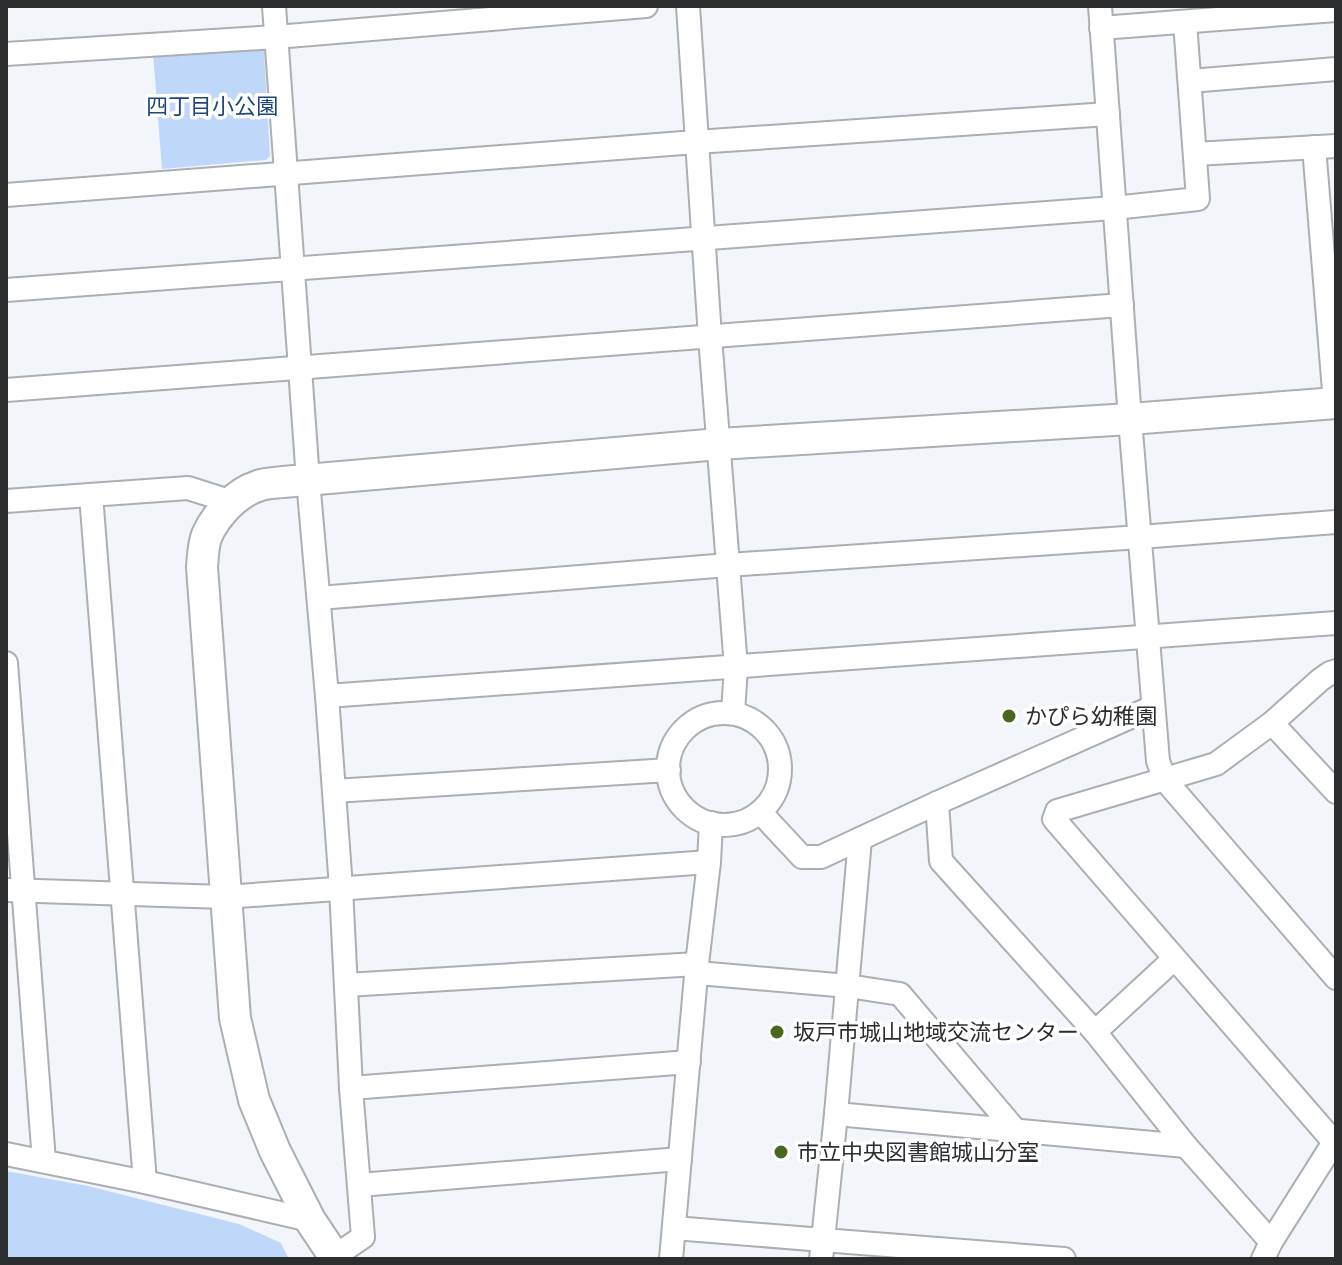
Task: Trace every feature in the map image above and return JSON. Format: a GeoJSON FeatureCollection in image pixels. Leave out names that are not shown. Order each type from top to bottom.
{"type":"FeatureCollection","features":[{"type":"Feature","properties":{"kind":"street"},"geometry":{"type":"LineString","coordinates":[[274,6],[308,480],[334,791],[363,1237],[343,1258],[310,1220],[275,1151],[254,1100],[235,1018],[202,567],[206,537],[222,513],[232,502],[257,486],[308,480],[719,444],[1335,403],[1325,147],[1195,154]]}},
{"type":"Feature","properties":{"kind":"street"},"geometry":{"type":"LineString","coordinates":[[6,54],[276,37],[646,6]]}},
{"type":"Feature","properties":{"kind":"street"},"geometry":{"type":"LineString","coordinates":[[688,6],[736,667],[733,713]]}},
{"type":"Feature","properties":{"kind":"street"},"geometry":{"type":"LineString","coordinates":[[1321,9],[1200,16],[1101,17],[1158,761],[1165,780],[1336,978]]}},
{"type":"Feature","properties":{"kind":"street"},"geometry":{"type":"LineString","coordinates":[[6,290],[1114,208],[1198,199],[1190,81],[1200,16]]}},
{"type":"Feature","properties":{"kind":"street"},"geometry":{"type":"LineString","coordinates":[[1190,81],[1336,69]]}},
{"type":"Feature","properties":{"kind":"street"},"geometry":{"type":"LineString","coordinates":[[6,195],[1108,114]]}},
{"type":"Feature","properties":{"kind":"street"},"geometry":{"type":"LineString","coordinates":[[6,390],[1122,305]]}},
{"type":"Feature","properties":{"kind":"street"},"geometry":{"type":"LineString","coordinates":[[6,501],[188,488],[232,502]]}},
{"type":"Feature","properties":{"kind":"street"},"geometry":{"type":"LineString","coordinates":[[91,495],[145,1182]]}},
{"type":"Feature","properties":{"kind":"street"},"geometry":{"type":"LineString","coordinates":[[319,598],[728,565],[1336,522]]}},
{"type":"Feature","properties":{"kind":"street"},"geometry":{"type":"LineString","coordinates":[[327,696],[1336,623]]}},
{"type":"Feature","properties":{"kind":"street"},"geometry":{"type":"LineString","coordinates":[[6,663],[15,891],[44,1161]]}},
{"type":"Feature","properties":{"kind":"street"},"geometry":{"type":"LineString","coordinates":[[937,803],[941,861],[1095,1032],[1267,1250],[1335,1140],[1054,819],[1057,811],[1222,761],[1272,723],[1320,680],[1336,671]]}},
{"type":"Feature","properties":{"kind":"street"},"geometry":{"type":"LineString","coordinates":[[761,813],[802,857],[821,857],[1153,707]]}},
{"type":"Feature","properties":{"kind":"street"},"geometry":{"type":"LineString","coordinates":[[733,713],[757,723],[769,735],[777,751],[780,768],[778,785],[761,813],[725,825],[694,816],[681,803],[672,787],[669,770],[673,748],[684,730],[712,714],[733,713]]}},
{"type":"Feature","properties":{"kind":"street"},"geometry":{"type":"LineString","coordinates":[[1272,723],[1336,792]]}},
{"type":"Feature","properties":{"kind":"street"},"geometry":{"type":"LineString","coordinates":[[334,791],[669,770]]}},
{"type":"Feature","properties":{"kind":"street"},"geometry":{"type":"LineString","coordinates":[[671,1259],[711,823]]}},
{"type":"Feature","properties":{"kind":"street"},"geometry":{"type":"LineString","coordinates":[[822,1250],[860,839]]}},
{"type":"Feature","properties":{"kind":"street"},"geometry":{"type":"LineString","coordinates":[[15,891],[225,897],[709,862]]}},
{"type":"Feature","properties":{"kind":"street"},"geometry":{"type":"LineString","coordinates":[[1095,1032],[1174,959]]}},
{"type":"Feature","properties":{"kind":"street"},"geometry":{"type":"LineString","coordinates":[[346,985],[698,968],[900,994],[1016,1131]]}},
{"type":"Feature","properties":{"kind":"street"},"geometry":{"type":"LineString","coordinates":[[351,1088],[689,1062]]}},
{"type":"Feature","properties":{"kind":"street"},"geometry":{"type":"LineString","coordinates":[[836,1114],[1186,1146]]}},
{"type":"Feature","properties":{"kind":"street"},"geometry":{"type":"LineString","coordinates":[[6,1154],[310,1220]]}},
{"type":"Feature","properties":{"kind":"street"},"geometry":{"type":"LineString","coordinates":[[359,1185],[680,1159]]}},
{"type":"Feature","properties":{"kind":"street"},"geometry":{"type":"LineString","coordinates":[[674,1228],[822,1250],[1064,1259]]}},
{"type":"Feature","properties":{"kind":"green space","name":"四丁目小公園"},"geometry":{"type":"Polygon","coordinates":[[[256,48],[264,51],[270,156],[266,160],[162,169],[153,53],[256,48]]]}},
{"type":"Feature","properties":{"kind":"green space"},"geometry":{"type":"Polygon","coordinates":[[[6,1171],[88,1186],[239,1224],[281,1243],[289,1259],[6,1259],[6,1171]]]}},
{"type":"Feature","properties":{"kind":"place","name":"かぴら幼稚園"},"geometry":{"type":"Point","coordinates":[1009,716]}},
{"type":"Feature","properties":{"kind":"place","name":"坂戸市城山地域交流センター"},"geometry":{"type":"Point","coordinates":[777,1032]}},
{"type":"Feature","properties":{"kind":"place","name":"市立中央図書館城山分室"},"geometry":{"type":"Point","coordinates":[781,1152]}}]}
